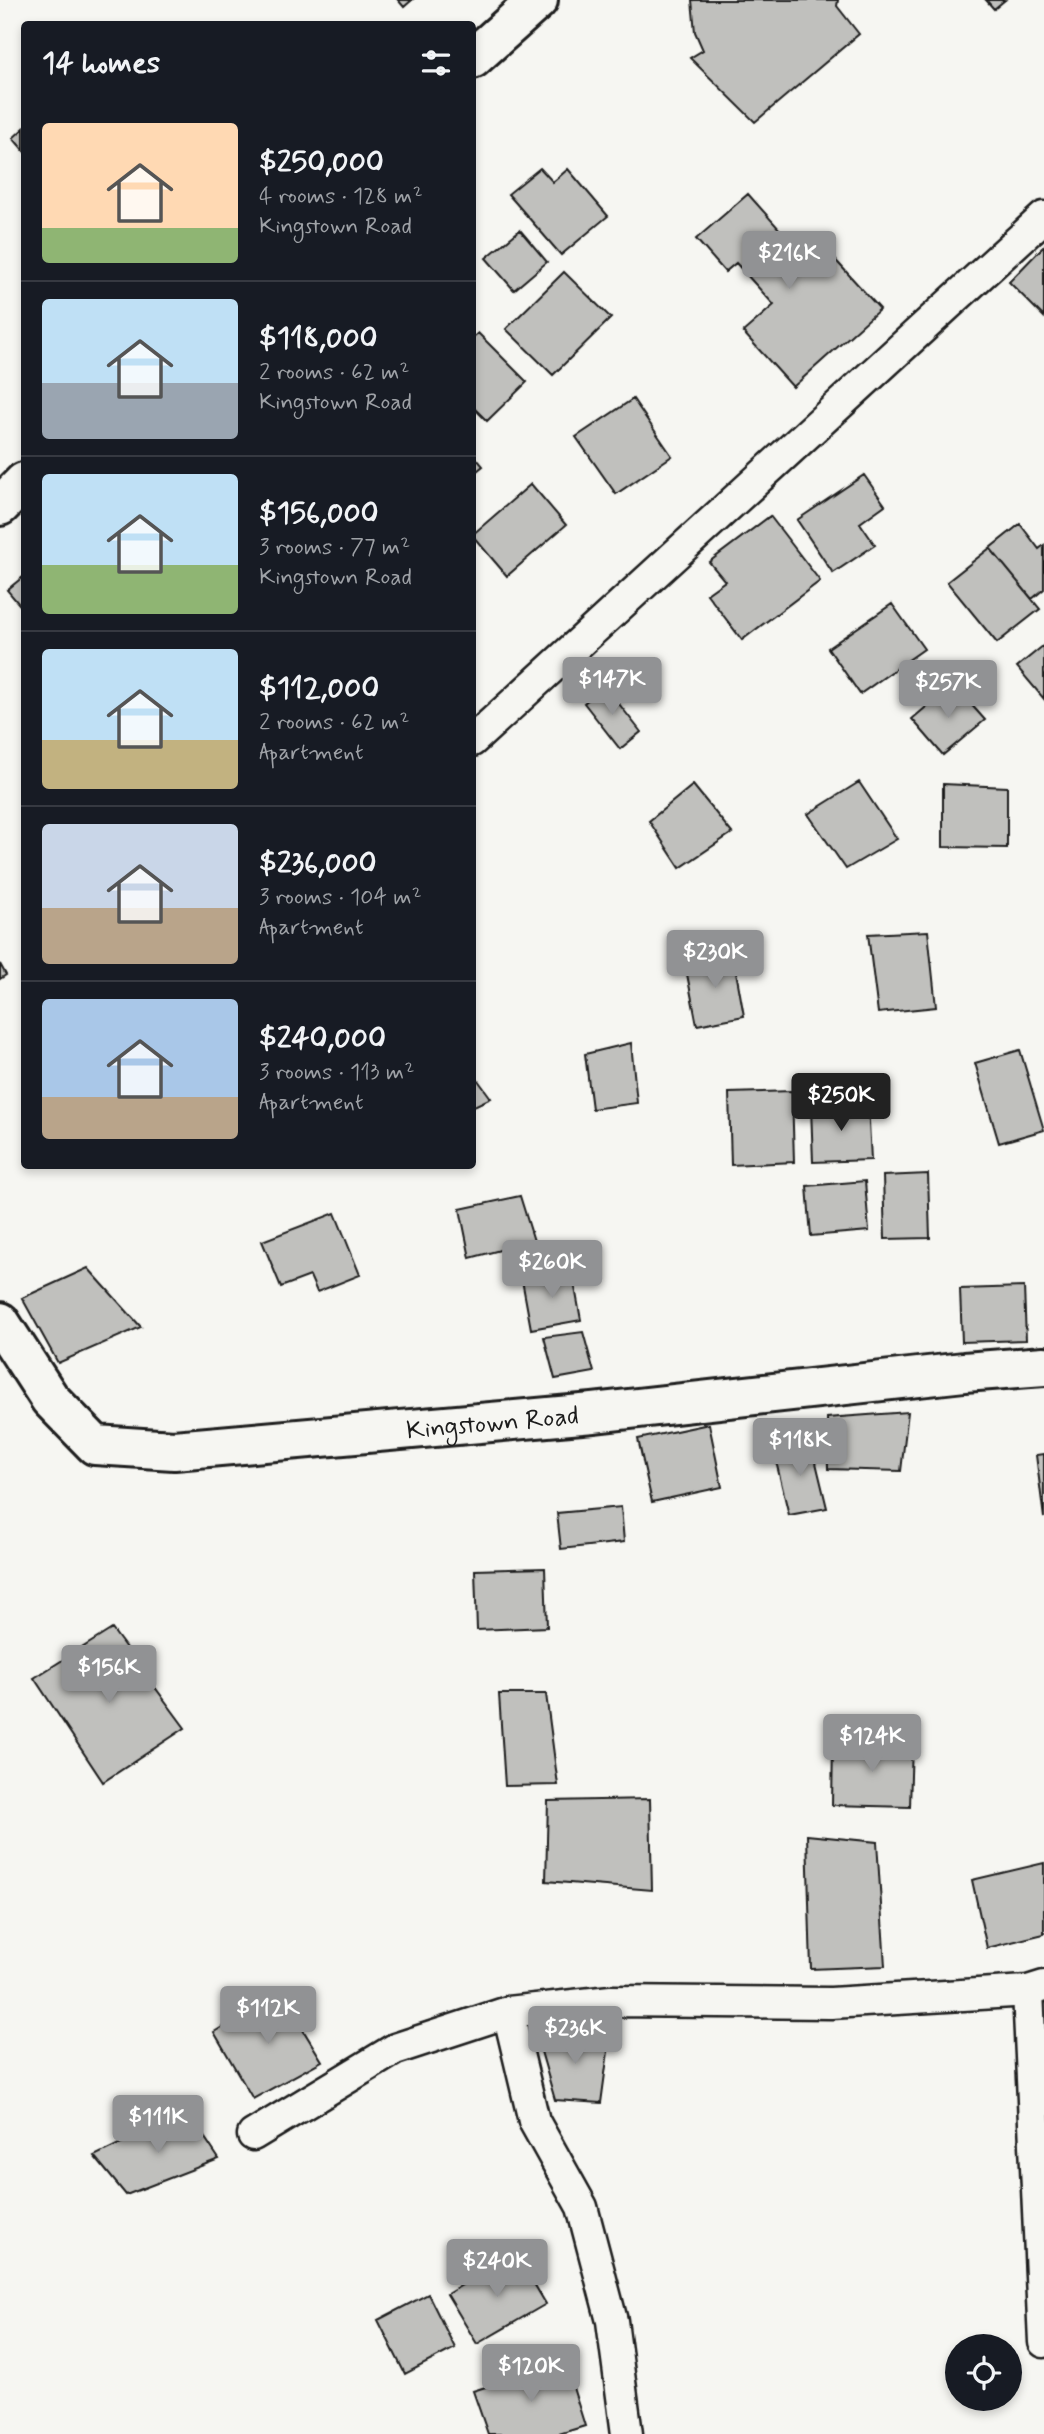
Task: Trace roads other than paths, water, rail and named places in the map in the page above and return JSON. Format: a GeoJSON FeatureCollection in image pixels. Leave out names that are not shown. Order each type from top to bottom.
{"type":"FeatureCollection","features":[{"type":"Feature","properties":{"kind":"street"},"geometry":{"type":"LineString","coordinates":[[476,55],[538,0]]}},
{"type":"Feature","properties":{"kind":"street"},"geometry":{"type":"LineString","coordinates":[[476,737],[1044,217]]}},
{"type":"Feature","properties":{"kind":"street"},"geometry":{"type":"LineString","coordinates":[[0,506],[21,485]]}},
{"type":"Feature","properties":{"kind":"street","name":"Kingstown Road"},"geometry":{"type":"LineString","coordinates":[[0,1322],[50,1399],[95,1445],[174,1450],[593,1413],[964,1372],[1044,1366]]}},
{"type":"Feature","properties":{"kind":"street"},"geometry":{"type":"LineString","coordinates":[[253,2135],[394,2049],[508,2011],[611,2001],[831,2003],[1036,1989],[1044,2342]]}},
{"type":"Feature","properties":{"kind":"street"},"geometry":{"type":"LineString","coordinates":[[508,2011],[534,2121],[582,2207],[612,2321],[627,2434]]}}]}
